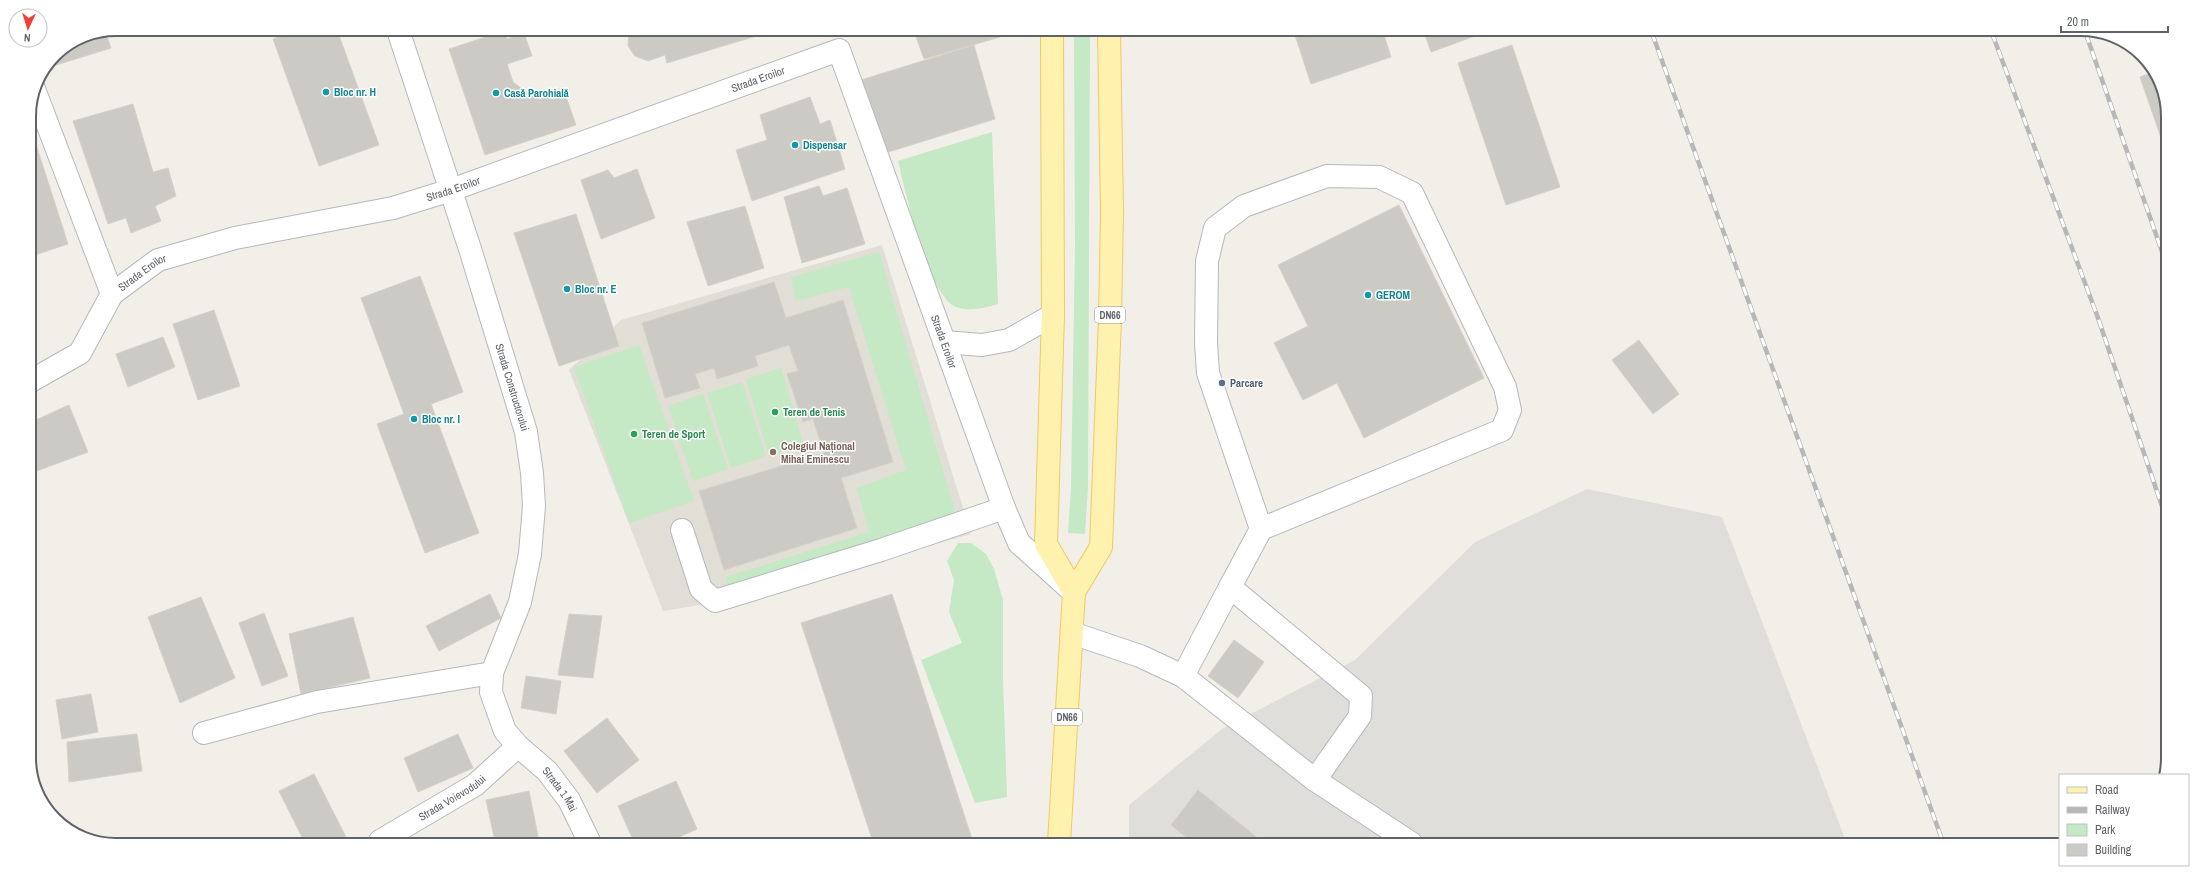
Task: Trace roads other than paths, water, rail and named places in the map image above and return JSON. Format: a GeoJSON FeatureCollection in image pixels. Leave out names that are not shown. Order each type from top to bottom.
{"type":"FeatureCollection","features":[{"type":"Feature","properties":{"kind":"main road"},"geometry":{"type":"LineString","coordinates":[[1052,36],[1053,315],[1046,544],[1074,592]]}},
{"type":"Feature","properties":{"kind":"main road","name":"DN66"},"geometry":{"type":"LineString","coordinates":[[1059,838],[1074,592],[1101,547],[1110,318],[1112,213],[1109,36]]}},
{"type":"Feature","properties":{"kind":"street","name":"Strada Constructorului"},"geometry":{"type":"LineString","coordinates":[[400,36],[451,190],[526,432],[532,473],[534,506],[528,561],[520,602],[492,673],[491,692],[505,731],[518,746]]}},
{"type":"Feature","properties":{"kind":"street","name":"Strada Eroilor"},"geometry":{"type":"LineString","coordinates":[[36,378],[80,352],[112,294],[158,260],[235,238],[393,208],[451,190],[840,50],[1004,508],[1019,543],[1074,592]]}},
{"type":"Feature","properties":{"kind":"street","name":"Strada Eroilor"},"geometry":{"type":"LineString","coordinates":[[38,100],[112,294]]}},
{"type":"Feature","properties":{"kind":"street"},"geometry":{"type":"LineString","coordinates":[[1183,676],[1261,529],[1502,430],[1510,410],[1505,387],[1412,193],[1379,177],[1327,176],[1244,206],[1215,228],[1207,261],[1206,343],[1208,373],[1261,529]]}},
{"type":"Feature","properties":{"kind":"street"},"geometry":{"type":"LineString","coordinates":[[944,342],[982,345],[1009,340],[1053,315]]}},
{"type":"Feature","properties":{"kind":"street"},"geometry":{"type":"LineString","coordinates":[[682,530],[701,589],[715,601],[881,550],[1004,508]]}},
{"type":"Feature","properties":{"kind":"street"},"geometry":{"type":"LineString","coordinates":[[1230,587],[1361,696],[1360,716],[1315,780]]}},
{"type":"Feature","properties":{"kind":"street"},"geometry":{"type":"LineString","coordinates":[[1072,633],[1140,656],[1183,676],[1315,780],[1403,838]]}},
{"type":"Feature","properties":{"kind":"street"},"geometry":{"type":"LineString","coordinates":[[204,733],[317,702],[492,673]]}},
{"type":"Feature","properties":{"kind":"street","name":"Strada Voievodului"},"geometry":{"type":"LineString","coordinates":[[388,838],[474,785],[518,746]]}},
{"type":"Feature","properties":{"kind":"street","name":"Strada 1 Mai"},"geometry":{"type":"LineString","coordinates":[[518,746],[547,772],[569,800],[587,838]]}},
{"type":"Feature","properties":{"kind":"railway"},"geometry":{"type":"LineString","coordinates":[[1653,36],[1941,838]]}},
{"type":"Feature","properties":{"kind":"railway"},"geometry":{"type":"LineString","coordinates":[[1993,36],[2098,318],[2161,503]]}},
{"type":"Feature","properties":{"kind":"railway"},"geometry":{"type":"LineString","coordinates":[[2087,37],[2161,249]]}},
{"type":"Feature","properties":{"kind":"place","name":"Bloc nr. H"},"geometry":{"type":"Point","coordinates":[326,92]}},
{"type":"Feature","properties":{"kind":"place","name":"Casă Parohială"},"geometry":{"type":"Point","coordinates":[496,93]}},
{"type":"Feature","properties":{"kind":"place","name":"Dispensar"},"geometry":{"type":"Point","coordinates":[795,145]}},
{"type":"Feature","properties":{"kind":"place","name":"Bloc nr. E"},"geometry":{"type":"Point","coordinates":[567,289]}},
{"type":"Feature","properties":{"kind":"place","name":"GEROM"},"geometry":{"type":"Point","coordinates":[1368,295]}},
{"type":"Feature","properties":{"kind":"place","name":"Parcare"},"geometry":{"type":"Point","coordinates":[1222,383]}},
{"type":"Feature","properties":{"kind":"place","name":"Teren de Tenis"},"geometry":{"type":"Point","coordinates":[775,412]}},
{"type":"Feature","properties":{"kind":"place","name":"Bloc nr. I"},"geometry":{"type":"Point","coordinates":[414,419]}},
{"type":"Feature","properties":{"kind":"place","name":"Teren de Sport"},"geometry":{"type":"Point","coordinates":[634,434]}},
{"type":"Feature","properties":{"kind":"place","name":"Colegiul Național Mihai Eminescu"},"geometry":{"type":"Point","coordinates":[773,452]}}]}
